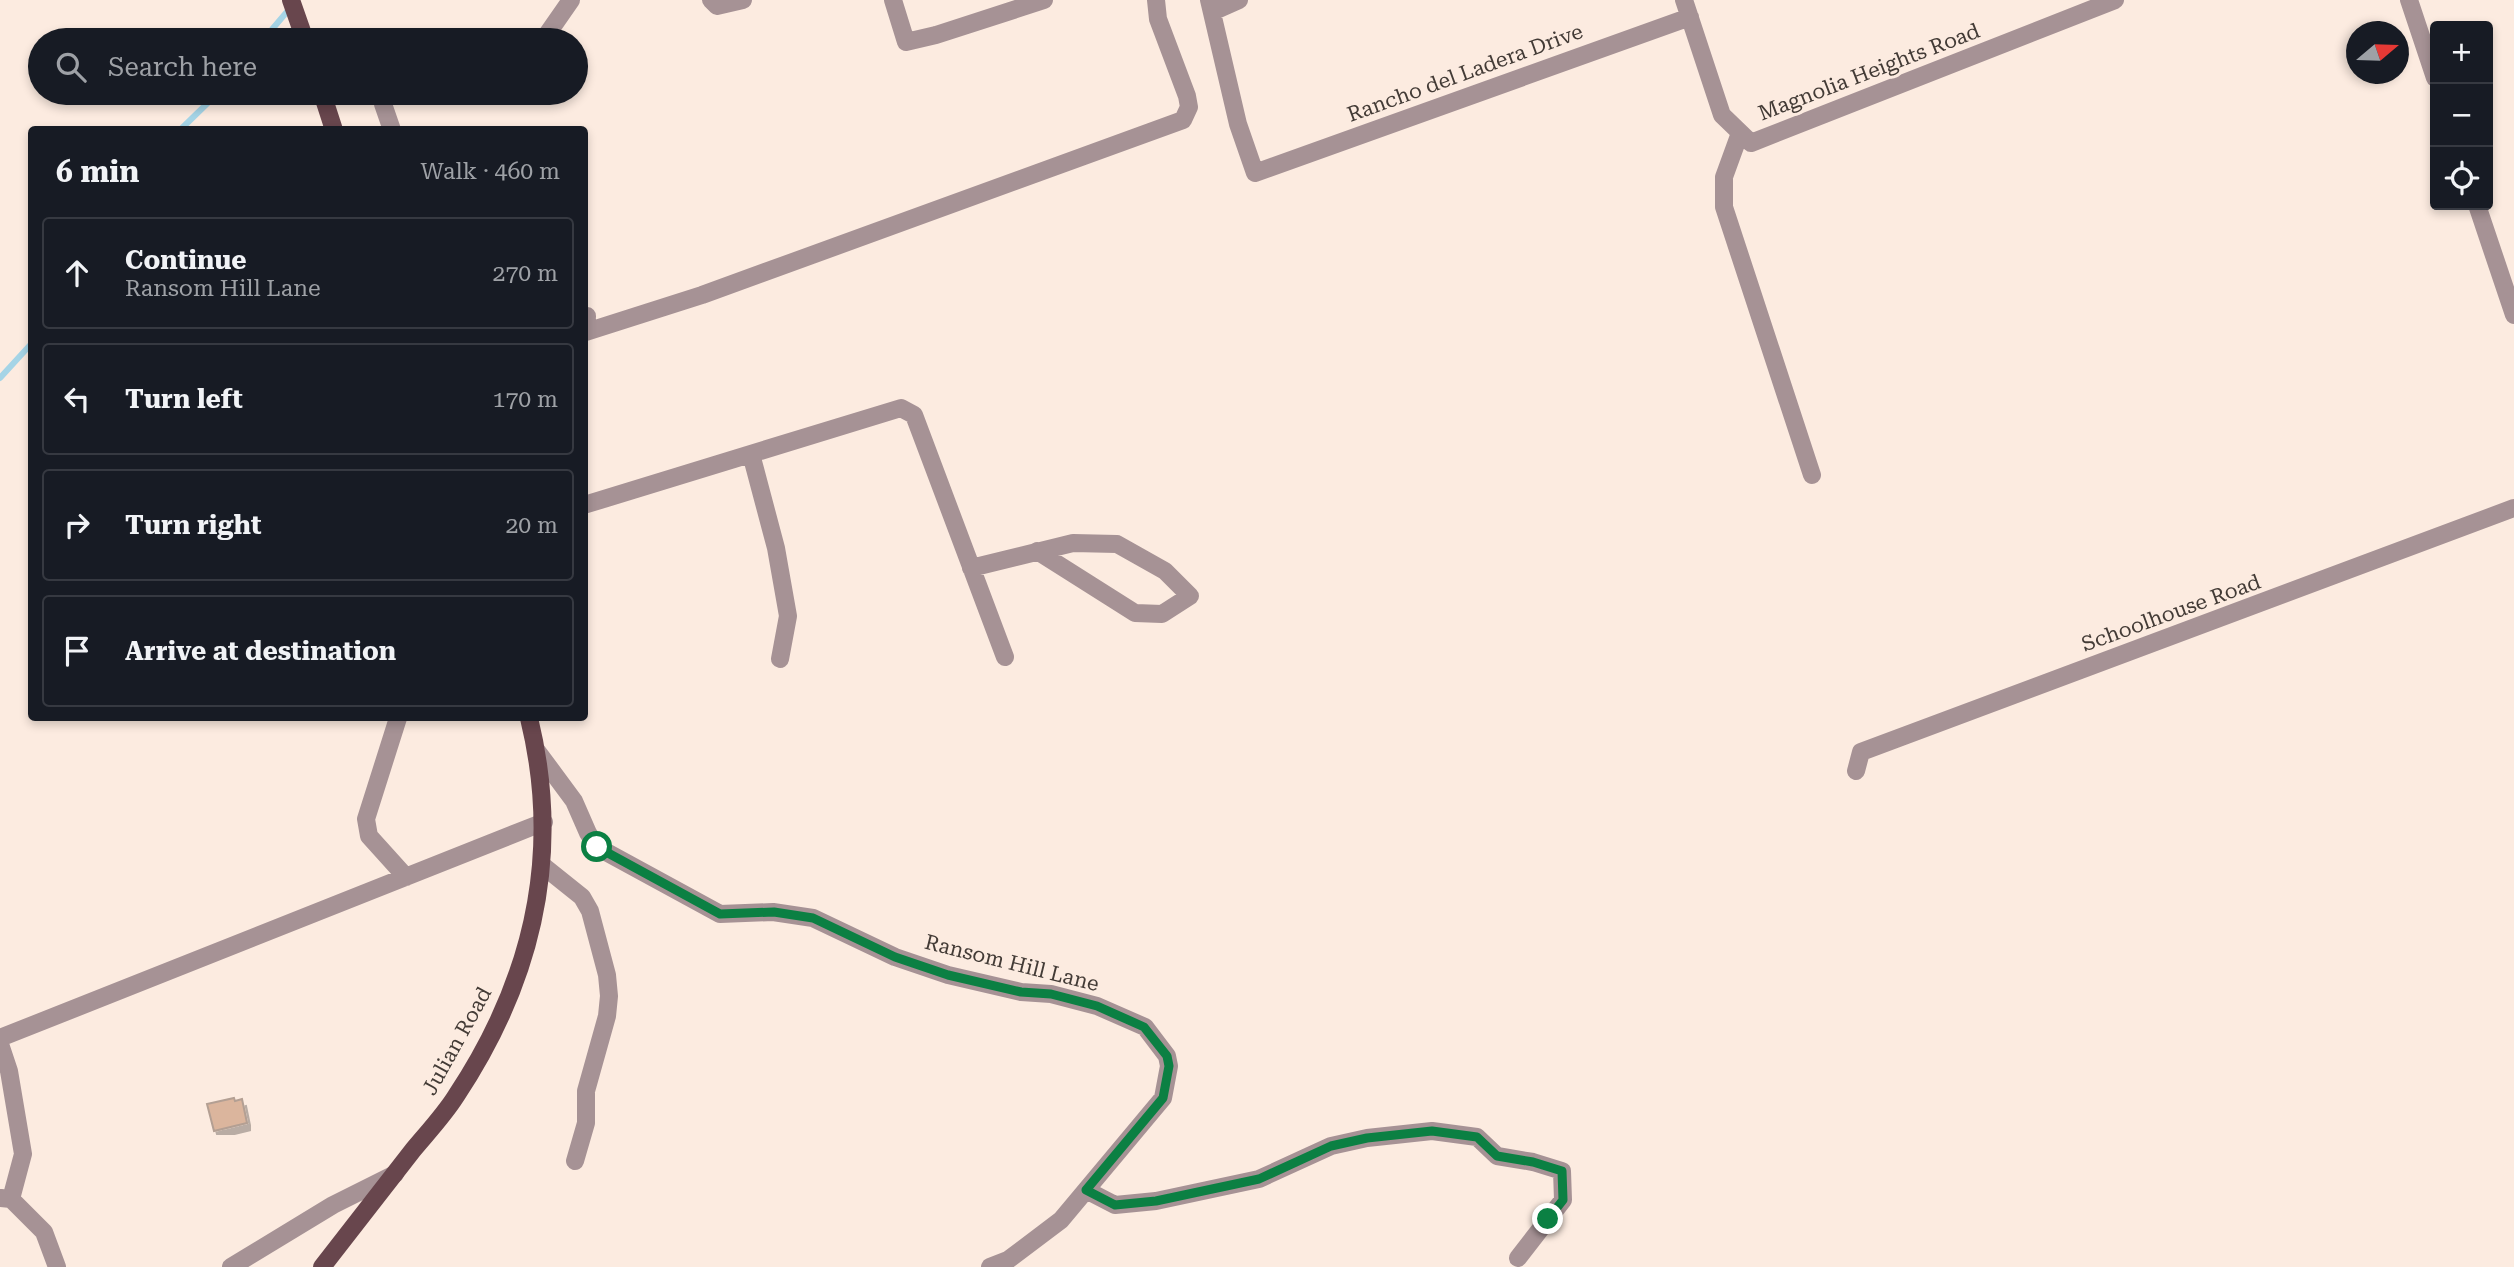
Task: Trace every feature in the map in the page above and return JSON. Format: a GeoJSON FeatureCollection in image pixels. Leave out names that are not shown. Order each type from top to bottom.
{"type":"FeatureCollection","features":[{"type":"Feature","properties":{"kind":"main road"},"geometry":{"type":"LineString","coordinates":[[291,0],[301,28]]}},
{"type":"Feature","properties":{"kind":"main road"},"geometry":{"type":"LineString","coordinates":[[326,105],[333,126]]}},
{"type":"Feature","properties":{"kind":"main road","name":"Julian Road"},"geometry":{"type":"LineString","coordinates":[[322,1267],[456,1096],[502,1014],[528,942],[540,890],[544,822],[537,751],[530,721]]}},
{"type":"Feature","properties":{"kind":"street"},"geometry":{"type":"LineString","coordinates":[[552,28],[571,0]]}},
{"type":"Feature","properties":{"kind":"street"},"geometry":{"type":"LineString","coordinates":[[711,0],[717,6],[743,0]]}},
{"type":"Feature","properties":{"kind":"street"},"geometry":{"type":"LineString","coordinates":[[893,0],[906,43],[1044,0]]}},
{"type":"Feature","properties":{"kind":"street"},"geometry":{"type":"LineString","coordinates":[[588,331],[702,295],[1184,120],[1189,107],[1158,19],[1156,0]]}},
{"type":"Feature","properties":{"kind":"street"},"geometry":{"type":"LineString","coordinates":[[1211,6],[1239,0]]}},
{"type":"Feature","properties":{"kind":"street","name":"Magnolia Heights Road"},"geometry":{"type":"LineString","coordinates":[[1687,8],[1722,115],[1751,143],[2115,0]]}},
{"type":"Feature","properties":{"kind":"street"},"geometry":{"type":"LineString","coordinates":[[2409,0],[2430,63]]}},
{"type":"Feature","properties":{"kind":"street","name":"Rancho del Ladera Drive"},"geometry":{"type":"LineString","coordinates":[[1211,6],[1238,124],[1255,173],[1687,8]]}},
{"type":"Feature","properties":{"kind":"street"},"geometry":{"type":"LineString","coordinates":[[383,105],[391,126]]}},
{"type":"Feature","properties":{"kind":"street"},"geometry":{"type":"LineString","coordinates":[[1740,133],[1724,177],[1724,207],[1812,475]]}},
{"type":"Feature","properties":{"kind":"street"},"geometry":{"type":"LineString","coordinates":[[2479,210],[2514,315]]}},
{"type":"Feature","properties":{"kind":"street"},"geometry":{"type":"LineString","coordinates":[[588,504],[901,408],[914,415],[1005,656]]}},
{"type":"Feature","properties":{"kind":"street"},"geometry":{"type":"LineString","coordinates":[[751,454],[776,548],[788,615],[780,659]]}},
{"type":"Feature","properties":{"kind":"street","name":"Schoolhouse Road"},"geometry":{"type":"LineString","coordinates":[[1856,771],[1861,752],[2514,508]]}},
{"type":"Feature","properties":{"kind":"street"},"geometry":{"type":"LineString","coordinates":[[971,568],[1037,551],[1073,543],[1116,544],[1165,571],[1190,596],[1162,614],[1135,613],[1037,551]]}},
{"type":"Feature","properties":{"kind":"street"},"geometry":{"type":"LineString","coordinates":[[396,721],[366,819],[366,828],[369,836],[406,877]]}},
{"type":"Feature","properties":{"kind":"street","name":"Ransom Hill Lane"},"geometry":{"type":"LineString","coordinates":[[537,751],[574,801],[597,847],[720,914],[774,912],[813,918],[895,957],[948,975],[1021,992],[1051,994],[1097,1006],[1144,1027],[1167,1056],[1169,1066],[1163,1098],[1061,1220],[1008,1260],[990,1267]]}},
{"type":"Feature","properties":{"kind":"street"},"geometry":{"type":"LineString","coordinates":[[0,1038],[544,822]]}},
{"type":"Feature","properties":{"kind":"street"},"geometry":{"type":"LineString","coordinates":[[542,865],[577,892],[590,911],[607,975],[607,1016],[586,1091],[586,1123],[575,1161]]}},
{"type":"Feature","properties":{"kind":"street"},"geometry":{"type":"LineString","coordinates":[[0,1044],[9,1071],[23,1154],[5,1198],[44,1232],[57,1267]]}},
{"type":"Feature","properties":{"kind":"street"},"geometry":{"type":"LineString","coordinates":[[1086,1190],[1115,1205],[1156,1201],[1259,1179],[1331,1146],[1367,1138],[1432,1131],[1477,1137],[1497,1156],[1533,1162],[1562,1171],[1563,1200],[1518,1258]]}},
{"type":"Feature","properties":{"kind":"street"},"geometry":{"type":"LineString","coordinates":[[231,1267],[333,1205],[395,1174]]}},
{"type":"Feature","properties":{"kind":"building"},"geometry":{"type":"Polygon","coordinates":[[[234,1098],[235,1101],[242,1099],[247,1123],[214,1131],[207,1104],[234,1098]]]}},
{"type":"Feature","properties":{"kind":"waterway"},"geometry":{"type":"LineString","coordinates":[[273,28],[291,7]]}},
{"type":"Feature","properties":{"kind":"waterway"},"geometry":{"type":"LineString","coordinates":[[184,126],[206,105]]}},
{"type":"Feature","properties":{"kind":"waterway"},"geometry":{"type":"LineString","coordinates":[[0,378],[28,347]]}},
{"type":"Feature","properties":{"kind":"route"},"geometry":{"type":"LineString","coordinates":[[597,847],[720,914],[774,912],[813,918],[895,957],[948,975],[1021,992],[1051,994],[1097,1006],[1144,1027],[1167,1056],[1169,1066],[1163,1098],[1086,1190],[1115,1205],[1156,1201],[1259,1179],[1331,1146],[1367,1138],[1432,1131],[1477,1137],[1497,1156],[1533,1162],[1562,1171],[1563,1200],[1548,1219]]}}]}
